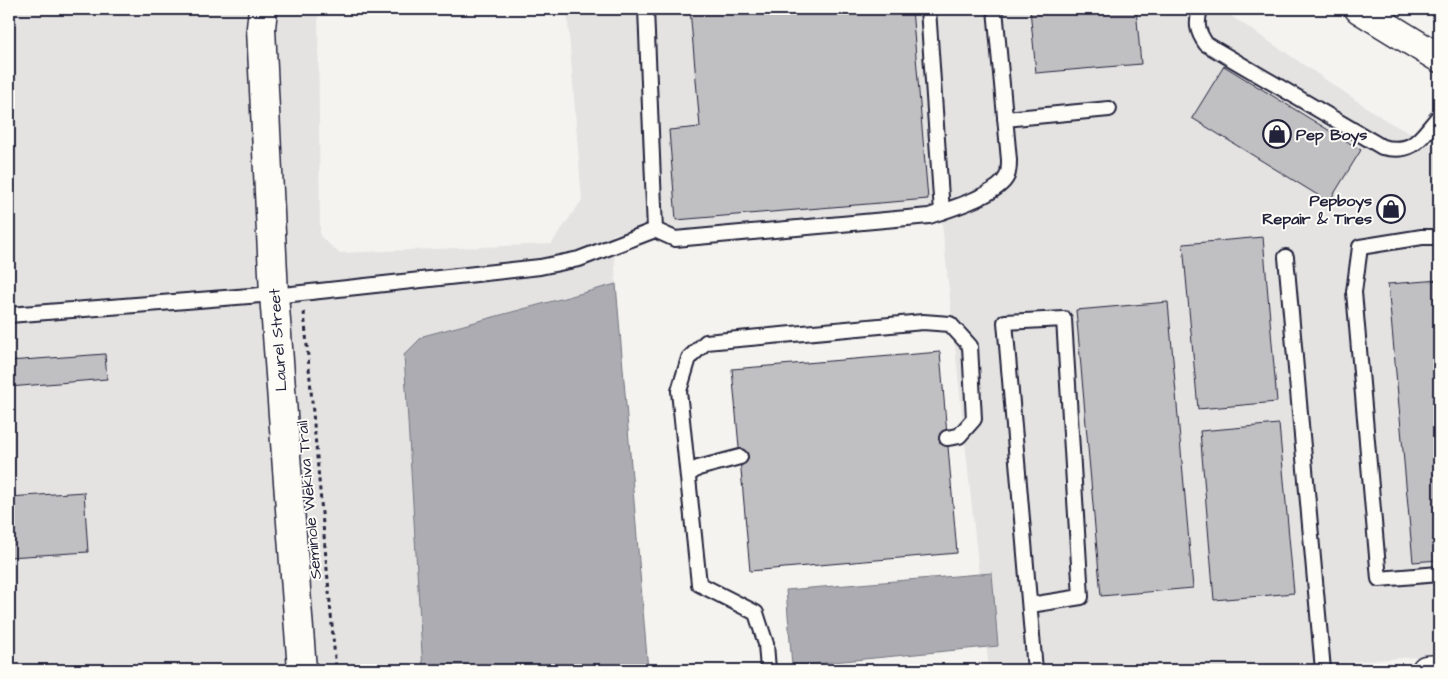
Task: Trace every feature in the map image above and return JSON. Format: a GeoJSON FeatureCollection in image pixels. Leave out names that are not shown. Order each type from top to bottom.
{"type":"FeatureCollection","features":[{"type":"Feature","properties":{"kind":"street","name":"Laurel Street"},"geometry":{"type":"LineString","coordinates":[[263,9],[262,28],[274,295],[302,670]]}},
{"type":"Feature","properties":{"kind":"street"},"geometry":{"type":"LineString","coordinates":[[1360,9],[1439,58]]}},
{"type":"Feature","properties":{"kind":"street"},"geometry":{"type":"LineString","coordinates":[[1426,670],[1439,669]]}},
{"type":"Feature","properties":{"kind":"lane"},"geometry":{"type":"LineString","coordinates":[[646,9],[655,230]]}},
{"type":"Feature","properties":{"kind":"lane"},"geometry":{"type":"LineString","coordinates":[[928,9],[942,212]]}},
{"type":"Feature","properties":{"kind":"lane"},"geometry":{"type":"LineString","coordinates":[[9,315],[274,295],[540,267],[579,259],[655,230],[675,239],[929,216],[962,206],[994,189],[1007,177],[1010,160],[995,9]]}},
{"type":"Feature","properties":{"kind":"lane"},"geometry":{"type":"LineString","coordinates":[[1200,9],[1198,32],[1206,44],[1382,147],[1396,150],[1416,144],[1439,116]]}},
{"type":"Feature","properties":{"kind":"lane"},"geometry":{"type":"LineString","coordinates":[[1006,119],[1109,110]]}},
{"type":"Feature","properties":{"kind":"lane"},"geometry":{"type":"LineString","coordinates":[[1439,237],[1360,247],[1354,292],[1379,579],[1439,574]]}},
{"type":"Feature","properties":{"kind":"lane"},"geometry":{"type":"LineString","coordinates":[[1286,257],[1323,670]]}},
{"type":"Feature","properties":{"kind":"lane"},"geometry":{"type":"LineString","coordinates":[[1030,605],[1082,597],[1064,319],[1005,322],[1035,670]]}},
{"type":"Feature","properties":{"kind":"lane"},"geometry":{"type":"LineString","coordinates":[[768,670],[766,644],[756,613],[699,584],[679,391],[689,358],[706,342],[923,322],[950,324],[970,346],[974,419],[958,436],[947,438]]}},
{"type":"Feature","properties":{"kind":"lane"},"geometry":{"type":"LineString","coordinates":[[688,475],[698,468],[740,457]]}},
{"type":"Feature","properties":{"kind":"path","name":"Seminole Wekiva Trail"},"geometry":{"type":"LineString","coordinates":[[306,328],[336,670]]}},
{"type":"Feature","properties":{"kind":"shaded area"},"geometry":{"type":"Polygon","coordinates":[[[9,9],[251,9],[290,670],[9,670],[9,9]]]}},
{"type":"Feature","properties":{"kind":"shaded area"},"geometry":{"type":"Polygon","coordinates":[[[276,9],[318,9],[320,236],[339,253],[551,244],[582,200],[567,9],[1221,9],[1387,121],[1439,149],[1439,655],[1252,670],[989,670],[941,214],[613,234],[616,284],[423,336],[404,356],[423,670],[315,670],[286,293],[274,29],[276,9]]]}},
{"type":"Feature","properties":{"kind":"shaded area"},"geometry":{"type":"Polygon","coordinates":[[[616,284],[648,670],[423,670],[404,355],[423,336],[616,284]]]}},
{"type":"Feature","properties":{"kind":"shaded area"},"geometry":{"type":"Polygon","coordinates":[[[992,573],[998,646],[792,666],[786,590],[992,573]]]}},
{"type":"Feature","properties":{"kind":"building"},"geometry":{"type":"Polygon","coordinates":[[[690,9],[912,9],[928,199],[676,220],[669,130],[700,127],[690,9]]]}},
{"type":"Feature","properties":{"kind":"building"},"geometry":{"type":"Polygon","coordinates":[[[1030,9],[1136,9],[1141,64],[1036,73],[1030,9]]]}},
{"type":"Feature","properties":{"kind":"building","name":"Pep Boys"},"geometry":{"type":"Polygon","coordinates":[[[1224,66],[1361,150],[1329,202],[1192,118],[1224,66]]]}},
{"type":"Feature","properties":{"kind":"building"},"geometry":{"type":"Polygon","coordinates":[[[1263,237],[1277,402],[1198,409],[1183,244],[1263,237]]]}},
{"type":"Feature","properties":{"kind":"building"},"geometry":{"type":"Polygon","coordinates":[[[1439,280],[1439,560],[1413,562],[1388,284],[1439,280]]]}},
{"type":"Feature","properties":{"kind":"building"},"geometry":{"type":"Polygon","coordinates":[[[1168,302],[1193,588],[1101,596],[1076,310],[1168,302]]]}},
{"type":"Feature","properties":{"kind":"building"},"geometry":{"type":"Polygon","coordinates":[[[940,352],[957,553],[750,571],[732,369],[940,352]]]}},
{"type":"Feature","properties":{"kind":"building"},"geometry":{"type":"Polygon","coordinates":[[[105,354],[107,379],[9,387],[9,361],[105,354]]]}},
{"type":"Feature","properties":{"kind":"building"},"geometry":{"type":"Polygon","coordinates":[[[1279,424],[1294,593],[1214,600],[1200,431],[1279,424]]]}},
{"type":"Feature","properties":{"kind":"building"},"geometry":{"type":"Polygon","coordinates":[[[84,492],[88,552],[9,557],[9,497],[84,492]]]}},
{"type":"Feature","properties":{"kind":"place","name":"Pep Boys"},"geometry":{"type":"Point","coordinates":[1277,134]}},
{"type":"Feature","properties":{"kind":"place","name":"Pepboys Repair & Tires"},"geometry":{"type":"Point","coordinates":[1391,209]}}]}
